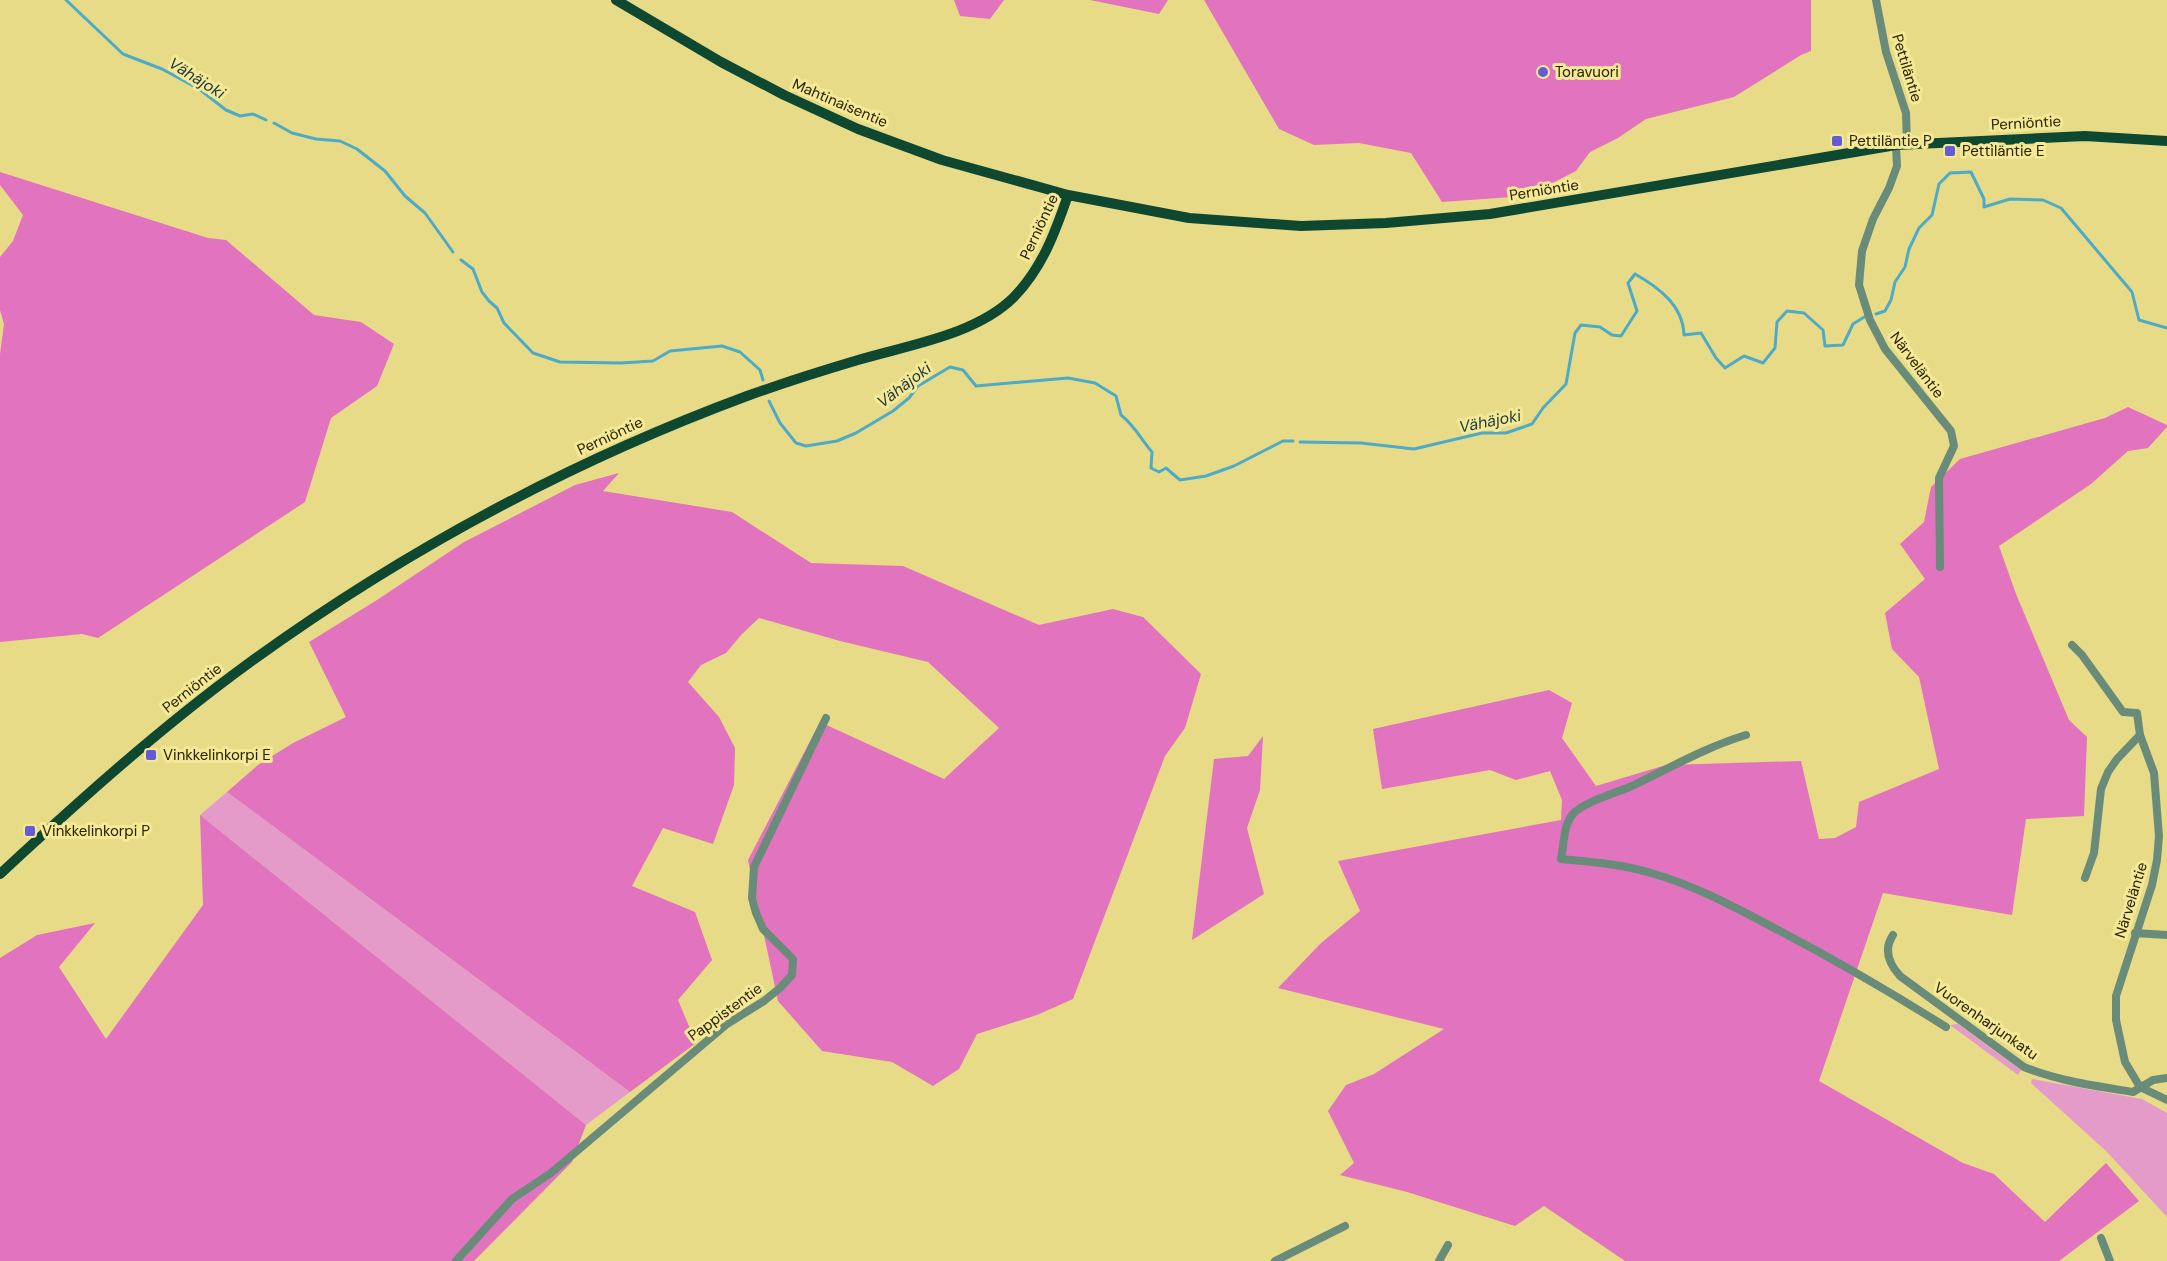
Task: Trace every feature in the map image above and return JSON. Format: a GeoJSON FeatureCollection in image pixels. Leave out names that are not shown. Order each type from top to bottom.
{"type":"FeatureCollection","features":[{"type":"Feature","properties":{"kind":"main road","name":"Mahtinaisentie"},"geometry":{"type":"LineString","coordinates":[[616,0],[721,62],[784,95],[858,129],[942,160],[1068,195]]}},
{"type":"Feature","properties":{"kind":"main road","name":"Perniöntie"},"geometry":{"type":"LineString","coordinates":[[0,874],[98,785],[247,664],[379,575],[466,524],[555,478],[665,427],[793,380],[941,336],[988,317],[1012,299],[1034,274],[1052,241],[1068,195],[1189,218],[1301,226],[1386,223],[1500,212],[1574,201],[1632,188],[1902,144],[2085,136],[2167,141]]}},
{"type":"Feature","properties":{"kind":"street","name":"Pettiläntie"},"geometry":{"type":"LineString","coordinates":[[1876,0],[1886,52],[1906,112],[1902,144]]}},
{"type":"Feature","properties":{"kind":"street","name":"Närveläntie"},"geometry":{"type":"LineString","coordinates":[[1902,144],[1889,188],[1873,219],[1862,251],[1859,285],[1870,320],[1885,348],[1952,431],[1954,446],[1939,478],[1940,567]]}},
{"type":"Feature","properties":{"kind":"street","name":"Närveläntie"},"geometry":{"type":"LineString","coordinates":[[2072,645],[2082,655],[2123,712],[2137,713],[2140,735],[2154,773],[2159,836],[2157,860],[2152,885],[2116,996],[2116,1020],[2124,1062],[2140,1087]]}},
{"type":"Feature","properties":{"kind":"street","name":"Pappistentie"},"geometry":{"type":"LineString","coordinates":[[456,1261],[512,1199],[551,1173],[727,1024],[764,1001],[792,975],[793,959],[763,929],[756,913],[752,898],[754,867],[826,718]]}},
{"type":"Feature","properties":{"kind":"street"},"geometry":{"type":"LineString","coordinates":[[1746,735],[1717,743],[1573,814],[1567,824],[1561,859],[1614,864],[1694,887],[1859,974],[1946,1027]]}},
{"type":"Feature","properties":{"kind":"street"},"geometry":{"type":"LineString","coordinates":[[2085,878],[2094,853],[2101,789],[2117,759],[2140,735]]}},
{"type":"Feature","properties":{"kind":"street"},"geometry":{"type":"LineString","coordinates":[[2135,933],[2167,935]]}},
{"type":"Feature","properties":{"kind":"street","name":"Vuorenharjunkatu"},"geometry":{"type":"LineString","coordinates":[[1893,935],[1887,952],[1891,967],[2024,1067],[2068,1080],[2133,1092],[2140,1087]]}},
{"type":"Feature","properties":{"kind":"street"},"geometry":{"type":"LineString","coordinates":[[2140,1087],[2153,1080],[2167,1078]]}},
{"type":"Feature","properties":{"kind":"street"},"geometry":{"type":"LineString","coordinates":[[2140,1087],[2167,1100]]}},
{"type":"Feature","properties":{"kind":"street"},"geometry":{"type":"LineString","coordinates":[[1275,1261],[1345,1226]]}},
{"type":"Feature","properties":{"kind":"street"},"geometry":{"type":"LineString","coordinates":[[2101,1238],[2110,1261]]}},
{"type":"Feature","properties":{"kind":"street"},"geometry":{"type":"LineString","coordinates":[[1439,1261],[1448,1245]]}},
{"type":"Feature","properties":{"kind":"shaded area"},"geometry":{"type":"Polygon","coordinates":[[[954,0],[1004,0],[990,19],[960,16],[954,0]]]}},
{"type":"Feature","properties":{"kind":"shaded area"},"geometry":{"type":"Polygon","coordinates":[[[1090,0],[1168,0],[1159,14],[1090,0]]]}},
{"type":"Feature","properties":{"kind":"shaded area"},"geometry":{"type":"Polygon","coordinates":[[[1204,0],[1811,0],[1811,51],[1734,97],[1646,119],[1618,138],[1590,152],[1576,171],[1527,196],[1442,202],[1411,153],[1359,143],[1314,145],[1279,129],[1204,0]]]}},
{"type":"Feature","properties":{"kind":"shaded area"},"geometry":{"type":"Polygon","coordinates":[[[0,172],[208,238],[226,240],[314,315],[361,322],[394,344],[377,386],[331,418],[305,502],[98,638],[82,634],[0,642],[0,354],[4,324],[0,310],[0,257],[13,241],[23,215],[0,185],[0,172]]]}},
{"type":"Feature","properties":{"kind":"shaded area"},"geometry":{"type":"Polygon","coordinates":[[[2128,407],[2167,427],[2148,448],[2128,451],[2091,484],[1999,546],[2016,594],[2069,720],[2087,737],[2084,816],[2026,819],[2012,915],[1883,893],[1819,1081],[1963,1163],[1994,1174],[2045,1222],[2106,1163],[2139,1201],[2059,1261],[1625,1261],[1544,1206],[1515,1226],[1407,1192],[1340,1175],[1354,1163],[1328,1111],[1346,1085],[1374,1074],[1444,1029],[1278,988],[1321,943],[1360,911],[1338,861],[1561,820],[1562,800],[1550,771],[1516,780],[1490,770],[1382,789],[1373,729],[1549,690],[1572,703],[1562,738],[1596,786],[1666,765],[1801,761],[1819,839],[1835,838],[1856,827],[1859,802],[1939,769],[1919,677],[1892,649],[1885,613],[1925,579],[1900,544],[1924,522],[1931,487],[1960,459],[2105,418],[2128,407]]]}},
{"type":"Feature","properties":{"kind":"shaded area"},"geometry":{"type":"Polygon","coordinates":[[[619,473],[603,491],[732,512],[811,563],[903,566],[1039,625],[1113,609],[1143,617],[1201,674],[1185,728],[1165,756],[1073,999],[1037,1015],[977,1034],[959,1069],[933,1086],[892,1062],[822,1051],[778,1001],[748,860],[820,722],[944,779],[999,728],[928,662],[840,641],[759,618],[726,653],[701,665],[688,682],[719,717],[735,748],[734,785],[713,844],[663,828],[632,886],[695,912],[712,960],[678,1000],[696,1043],[630,1092],[227,792],[258,765],[293,743],[346,717],[309,642],[464,542],[575,485],[619,473]]]}},
{"type":"Feature","properties":{"kind":"shaded area"},"geometry":{"type":"Polygon","coordinates":[[[1263,736],[1260,790],[1247,828],[1264,894],[1192,940],[1214,759],[1248,756],[1263,736]]]}},
{"type":"Feature","properties":{"kind":"shaded area"},"geometry":{"type":"Polygon","coordinates":[[[227,792],[630,1092],[586,1125],[200,815],[227,792]]]}},
{"type":"Feature","properties":{"kind":"shaded area"},"geometry":{"type":"Polygon","coordinates":[[[200,815],[586,1125],[572,1162],[474,1261],[0,1261],[0,958],[37,935],[95,923],[59,967],[106,1039],[203,905],[200,815]]]}},
{"type":"Feature","properties":{"kind":"shaded area"},"geometry":{"type":"Polygon","coordinates":[[[1958,1024],[2021,1070],[2018,1075],[1950,1025],[1958,1024]]]}},
{"type":"Feature","properties":{"kind":"shaded area"},"geometry":{"type":"Polygon","coordinates":[[[2032,1079],[2142,1099],[2167,1113],[2167,1217],[2106,1151],[2031,1083],[2032,1079]]]}},
{"type":"Feature","properties":{"kind":"waterway","name":"Vähäjoki"},"geometry":{"type":"LineString","coordinates":[[66,0],[123,54],[162,69],[199,89],[226,110],[240,116],[253,114],[266,120]]}},
{"type":"Feature","properties":{"kind":"waterway","name":"Vähäjoki"},"geometry":{"type":"LineString","coordinates":[[274,123],[292,133],[316,139],[340,141],[357,149],[385,171],[405,196],[425,213],[453,252]]}},
{"type":"Feature","properties":{"kind":"waterway","name":"Vähäjoki"},"geometry":{"type":"LineString","coordinates":[[1876,314],[1885,311],[1891,300],[1895,282],[1905,267],[1909,249],[1919,228],[1932,215],[1939,184],[1950,173],[1971,172],[1984,199],[1984,207],[2010,199],[2043,200],[2061,208],[2132,292],[2139,320],[2167,328]]}},
{"type":"Feature","properties":{"kind":"waterway","name":"Vähäjoki"},"geometry":{"type":"LineString","coordinates":[[461,260],[473,269],[482,292],[497,308],[504,323],[533,353],[560,362],[621,363],[653,361],[670,351],[722,346],[740,352],[760,370],[763,380]]}},
{"type":"Feature","properties":{"kind":"waterway","name":"Vähäjoki"},"geometry":{"type":"LineString","coordinates":[[1300,442],[1361,443],[1414,449],[1482,433],[1506,433],[1532,424],[1543,408],[1566,384],[1575,333],[1581,325],[1600,327],[1612,335],[1621,336],[1637,311],[1628,283],[1635,274],[1668,298],[1683,324],[1684,335],[1701,333],[1725,368],[1744,356],[1763,363],[1775,348],[1777,322],[1787,311],[1804,313],[1823,330],[1825,346],[1843,345],[1853,324],[1866,316]]}},
{"type":"Feature","properties":{"kind":"waterway","name":"Vähäjoki"},"geometry":{"type":"LineString","coordinates":[[769,401],[780,423],[796,443],[806,446],[837,441],[856,433],[893,411],[909,398],[918,386],[950,367],[963,370],[976,386],[1068,378],[1095,383],[1116,396],[1121,415],[1152,452],[1151,468],[1159,472],[1166,468],[1180,480],[1206,476],[1234,466],[1283,441],[1293,441]]}},
{"type":"Feature","properties":{"kind":"place","name":"Toravuori"},"geometry":{"type":"Point","coordinates":[1543,72]}},
{"type":"Feature","properties":{"kind":"place","name":"Pettiläntie P"},"geometry":{"type":"Point","coordinates":[1837,141]}},
{"type":"Feature","properties":{"kind":"place","name":"Pettiläntie E"},"geometry":{"type":"Point","coordinates":[1950,151]}},
{"type":"Feature","properties":{"kind":"place","name":"Vinkkelinkorpi E"},"geometry":{"type":"Point","coordinates":[151,755]}},
{"type":"Feature","properties":{"kind":"place","name":"Vinkkelinkorpi P"},"geometry":{"type":"Point","coordinates":[30,831]}}]}
